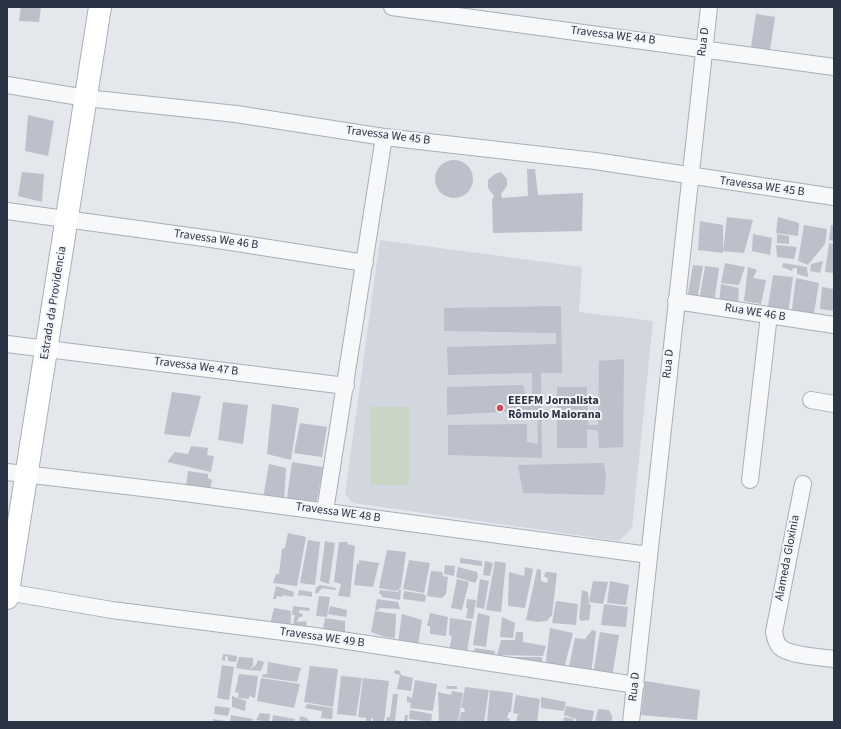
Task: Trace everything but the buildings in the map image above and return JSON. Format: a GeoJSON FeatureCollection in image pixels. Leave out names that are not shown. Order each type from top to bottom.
{"type":"FeatureCollection","features":[{"type":"Feature","properties":{"kind":"main road","name":"Estrada da Providencia"},"geometry":{"type":"LineString","coordinates":[[7,594],[17,473],[47,348],[100,7]]}},
{"type":"Feature","properties":{"kind":"street","name":"Travessa WE 44 B"},"geometry":{"type":"LineString","coordinates":[[392,7],[703,48],[834,67]]}},
{"type":"Feature","properties":{"kind":"street","name":"Rua D"},"geometry":{"type":"LineString","coordinates":[[631,722],[676,301],[691,177],[708,7]]}},
{"type":"Feature","properties":{"kind":"street","name":"Travessa We 45 B"},"geometry":{"type":"LineString","coordinates":[[7,85],[86,98],[236,114],[384,137],[595,161],[691,177]]}},
{"type":"Feature","properties":{"kind":"street"},"geometry":{"type":"LineString","coordinates":[[325,512],[384,137]]}},
{"type":"Feature","properties":{"kind":"street","name":"Travessa WE 45 B"},"geometry":{"type":"LineString","coordinates":[[691,177],[834,197]]}},
{"type":"Feature","properties":{"kind":"street","name":"Travessa We 46 B"},"geometry":{"type":"LineString","coordinates":[[7,211],[365,263]]}},
{"type":"Feature","properties":{"kind":"street","name":"Rua WE 46 B"},"geometry":{"type":"LineString","coordinates":[[676,301],[834,325]]}},
{"type":"Feature","properties":{"kind":"street"},"geometry":{"type":"LineString","coordinates":[[750,480],[769,315]]}},
{"type":"Feature","properties":{"kind":"street","name":"Travessa We 47 B"},"geometry":{"type":"LineString","coordinates":[[7,344],[346,386]]}},
{"type":"Feature","properties":{"kind":"street"},"geometry":{"type":"LineString","coordinates":[[811,400],[834,404]]}},
{"type":"Feature","properties":{"kind":"street","name":"Travessa WE 48 B"},"geometry":{"type":"LineString","coordinates":[[17,473],[649,555]]}},
{"type":"Feature","properties":{"kind":"street","name":"Alameda Gloxinia"},"geometry":{"type":"LineString","coordinates":[[803,484],[774,632],[776,640],[781,648],[797,654],[834,659]]}},
{"type":"Feature","properties":{"kind":"street","name":"Travessa WE 49 B"},"geometry":{"type":"LineString","coordinates":[[7,594],[112,610],[315,636],[636,686]]}},
{"type":"Feature","properties":{"kind":"shaded area","name":"EEEFM Jornalista Rômulo Maiorana"},"geometry":{"type":"Polygon","coordinates":[[[380,240],[582,267],[579,312],[653,321],[632,528],[619,541],[353,503],[345,494],[380,240]]]}},
{"type":"Feature","properties":{"kind":"green space"},"geometry":{"type":"Polygon","coordinates":[[[370,407],[409,407],[409,485],[371,485],[370,407]]]}},
{"type":"Feature","properties":{"kind":"place","name":"EEEFM Jornalista Rômulo Maiorana"},"geometry":{"type":"Point","coordinates":[500,408]}}]}
